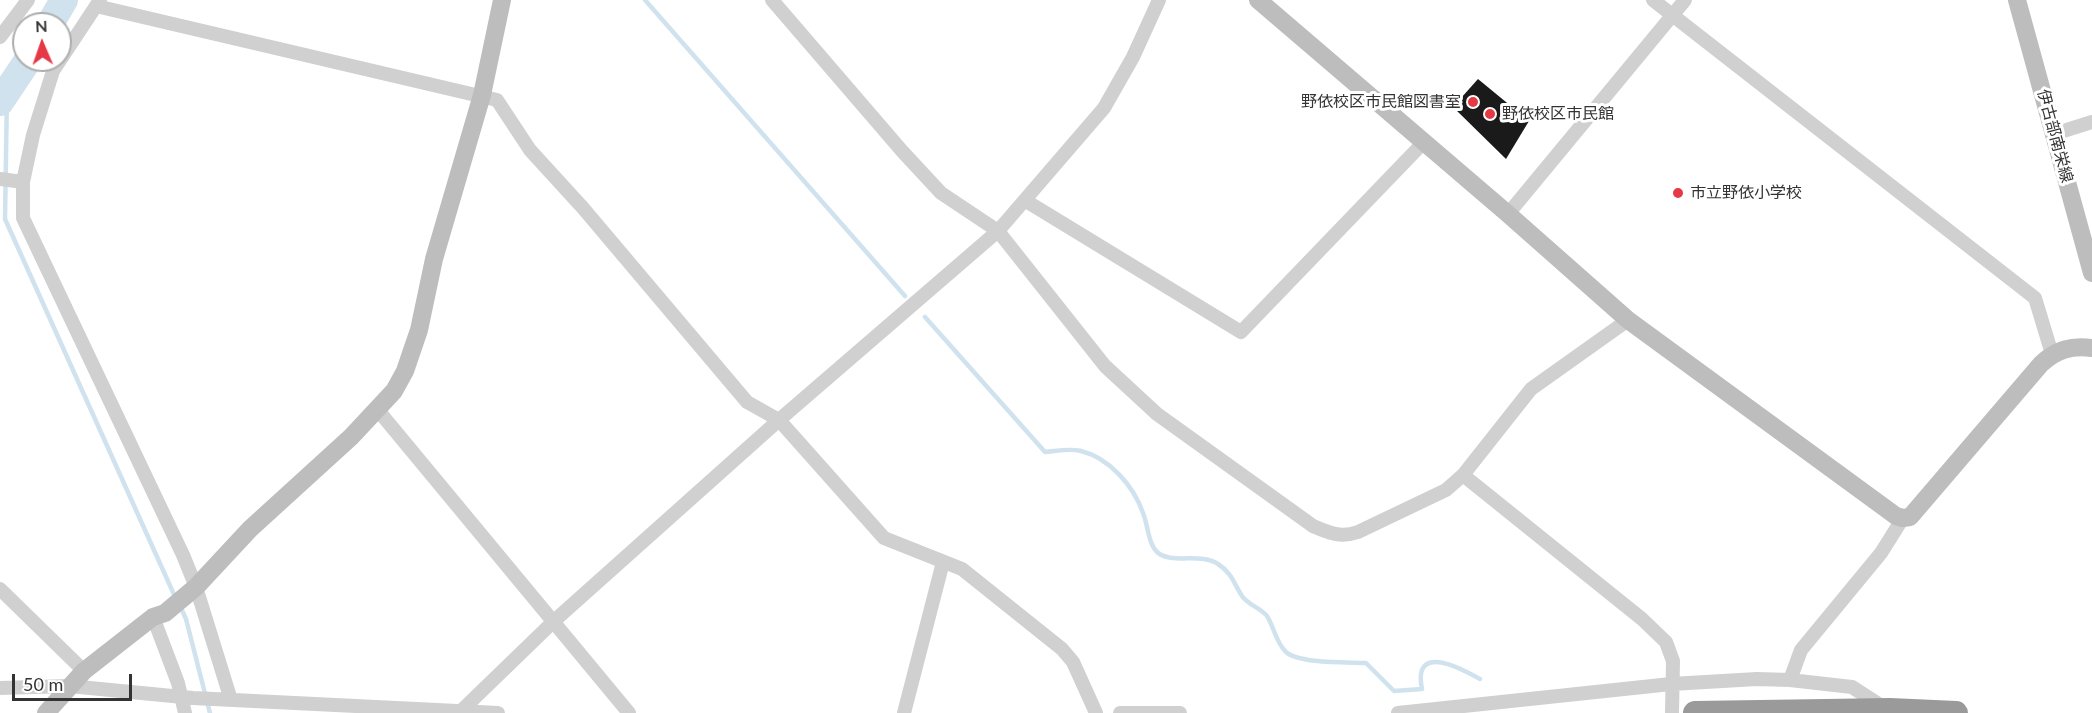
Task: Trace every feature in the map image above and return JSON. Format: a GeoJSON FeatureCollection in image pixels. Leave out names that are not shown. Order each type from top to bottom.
{"type":"FeatureCollection","features":[{"type":"Feature","properties":{"kind":"highway"},"geometry":{"type":"LineString","coordinates":[[1695,712],[1890,710],[1956,713]]}},
{"type":"Feature","properties":{"kind":"street"},"geometry":{"type":"LineString","coordinates":[[0,37],[7,17],[28,0]]}},
{"type":"Feature","properties":{"kind":"street"},"geometry":{"type":"LineString","coordinates":[[46,713],[84,671],[192,590],[250,529],[351,437],[394,391],[405,371],[419,330],[434,259],[482,95],[502,0]]}},
{"type":"Feature","properties":{"kind":"street"},"geometry":{"type":"LineString","coordinates":[[772,0],[941,193],[998,231],[1105,366],[1157,414],[1313,526],[1331,535],[1350,535],[1446,490],[1463,475],[1531,389],[1628,320]]}},
{"type":"Feature","properties":{"kind":"street"},"geometry":{"type":"LineString","coordinates":[[460,711],[554,621],[779,420],[998,231],[1104,108],[1133,57],[1159,0]]}},
{"type":"Feature","properties":{"kind":"street"},"geometry":{"type":"LineString","coordinates":[[1258,0],[1628,320],[1887,509],[1903,518],[1910,517],[2052,354],[2065,348],[2092,348]]}},
{"type":"Feature","properties":{"kind":"street"},"geometry":{"type":"LineString","coordinates":[[1653,0],[2035,298],[2052,354]]}},
{"type":"Feature","properties":{"kind":"street"},"geometry":{"type":"LineString","coordinates":[[1508,214],[1685,0]]}},
{"type":"Feature","properties":{"kind":"street","name":"伊古部南栄線"},"geometry":{"type":"LineString","coordinates":[[2016,0],[2092,273]]}},
{"type":"Feature","properties":{"kind":"street"},"geometry":{"type":"LineString","coordinates":[[226,699],[183,555],[23,218],[19,181],[53,71],[98,3],[497,100],[530,150],[598,226],[747,402],[779,420],[884,538],[962,569],[1062,649],[1073,662],[1096,713]]}},
{"type":"Feature","properties":{"kind":"street"},"geometry":{"type":"LineString","coordinates":[[2054,134],[2092,122]]}},
{"type":"Feature","properties":{"kind":"street"},"geometry":{"type":"LineString","coordinates":[[1026,201],[1241,332],[1424,142]]}},
{"type":"Feature","properties":{"kind":"street"},"geometry":{"type":"LineString","coordinates":[[0,179],[19,181]]}},
{"type":"Feature","properties":{"kind":"street"},"geometry":{"type":"LineString","coordinates":[[377,409],[629,713]]}},
{"type":"Feature","properties":{"kind":"street"},"geometry":{"type":"LineString","coordinates":[[1463,475],[1642,619],[1666,642],[1673,661],[1672,713]]}},
{"type":"Feature","properties":{"kind":"street"},"geometry":{"type":"LineString","coordinates":[[1790,680],[1802,650],[1881,553],[1903,518]]}},
{"type":"Feature","properties":{"kind":"street"},"geometry":{"type":"LineString","coordinates":[[904,713],[943,562]]}},
{"type":"Feature","properties":{"kind":"street"},"geometry":{"type":"LineString","coordinates":[[0,589],[84,671]]}},
{"type":"Feature","properties":{"kind":"street"},"geometry":{"type":"LineString","coordinates":[[159,615],[178,683],[187,697],[185,713]]}},
{"type":"Feature","properties":{"kind":"street"},"geometry":{"type":"LineString","coordinates":[[1398,713],[1671,684],[1757,679],[1852,687],[1890,710]]}},
{"type":"Feature","properties":{"kind":"street"},"geometry":{"type":"LineString","coordinates":[[0,688],[69,686],[187,697],[498,713]]}},
{"type":"Feature","properties":{"kind":"street"},"geometry":{"type":"LineString","coordinates":[[1120,713],[1180,713]]}},
{"type":"Feature","properties":{"kind":"building","name":"野依校区市民館"},"geometry":{"type":"Polygon","coordinates":[[[1478,79],[1529,121],[1506,159],[1453,107],[1478,79]]]}},
{"type":"Feature","properties":{"kind":"waterway"},"geometry":{"type":"LineString","coordinates":[[57,12],[64,0]]}},
{"type":"Feature","properties":{"kind":"waterway"},"geometry":{"type":"LineString","coordinates":[[645,0],[905,296]]}},
{"type":"Feature","properties":{"kind":"waterway"},"geometry":{"type":"LineString","coordinates":[[0,102],[20,72]]}},
{"type":"Feature","properties":{"kind":"waterway"},"geometry":{"type":"LineString","coordinates":[[7,93],[5,219],[176,599]]}},
{"type":"Feature","properties":{"kind":"waterway"},"geometry":{"type":"LineString","coordinates":[[925,317],[1045,452],[1081,451],[1102,460],[1120,475],[1139,503],[1152,544],[1157,552],[1170,558],[1203,559],[1223,567],[1245,599],[1267,616],[1286,652],[1302,659],[1366,663],[1394,691],[1422,689],[1422,670],[1426,664],[1433,662],[1450,665],[1480,679]]}},
{"type":"Feature","properties":{"kind":"waterway"},"geometry":{"type":"LineString","coordinates":[[180,606],[186,619],[210,713]]}},
{"type":"Feature","properties":{"kind":"place","name":"野依校区市民館図書室"},"geometry":{"type":"Point","coordinates":[1473,102]}},
{"type":"Feature","properties":{"kind":"place","name":"野依校区市民館"},"geometry":{"type":"Point","coordinates":[1490,114]}},
{"type":"Feature","properties":{"kind":"place","name":"市立野依小学校"},"geometry":{"type":"Point","coordinates":[1678,193]}}]}
